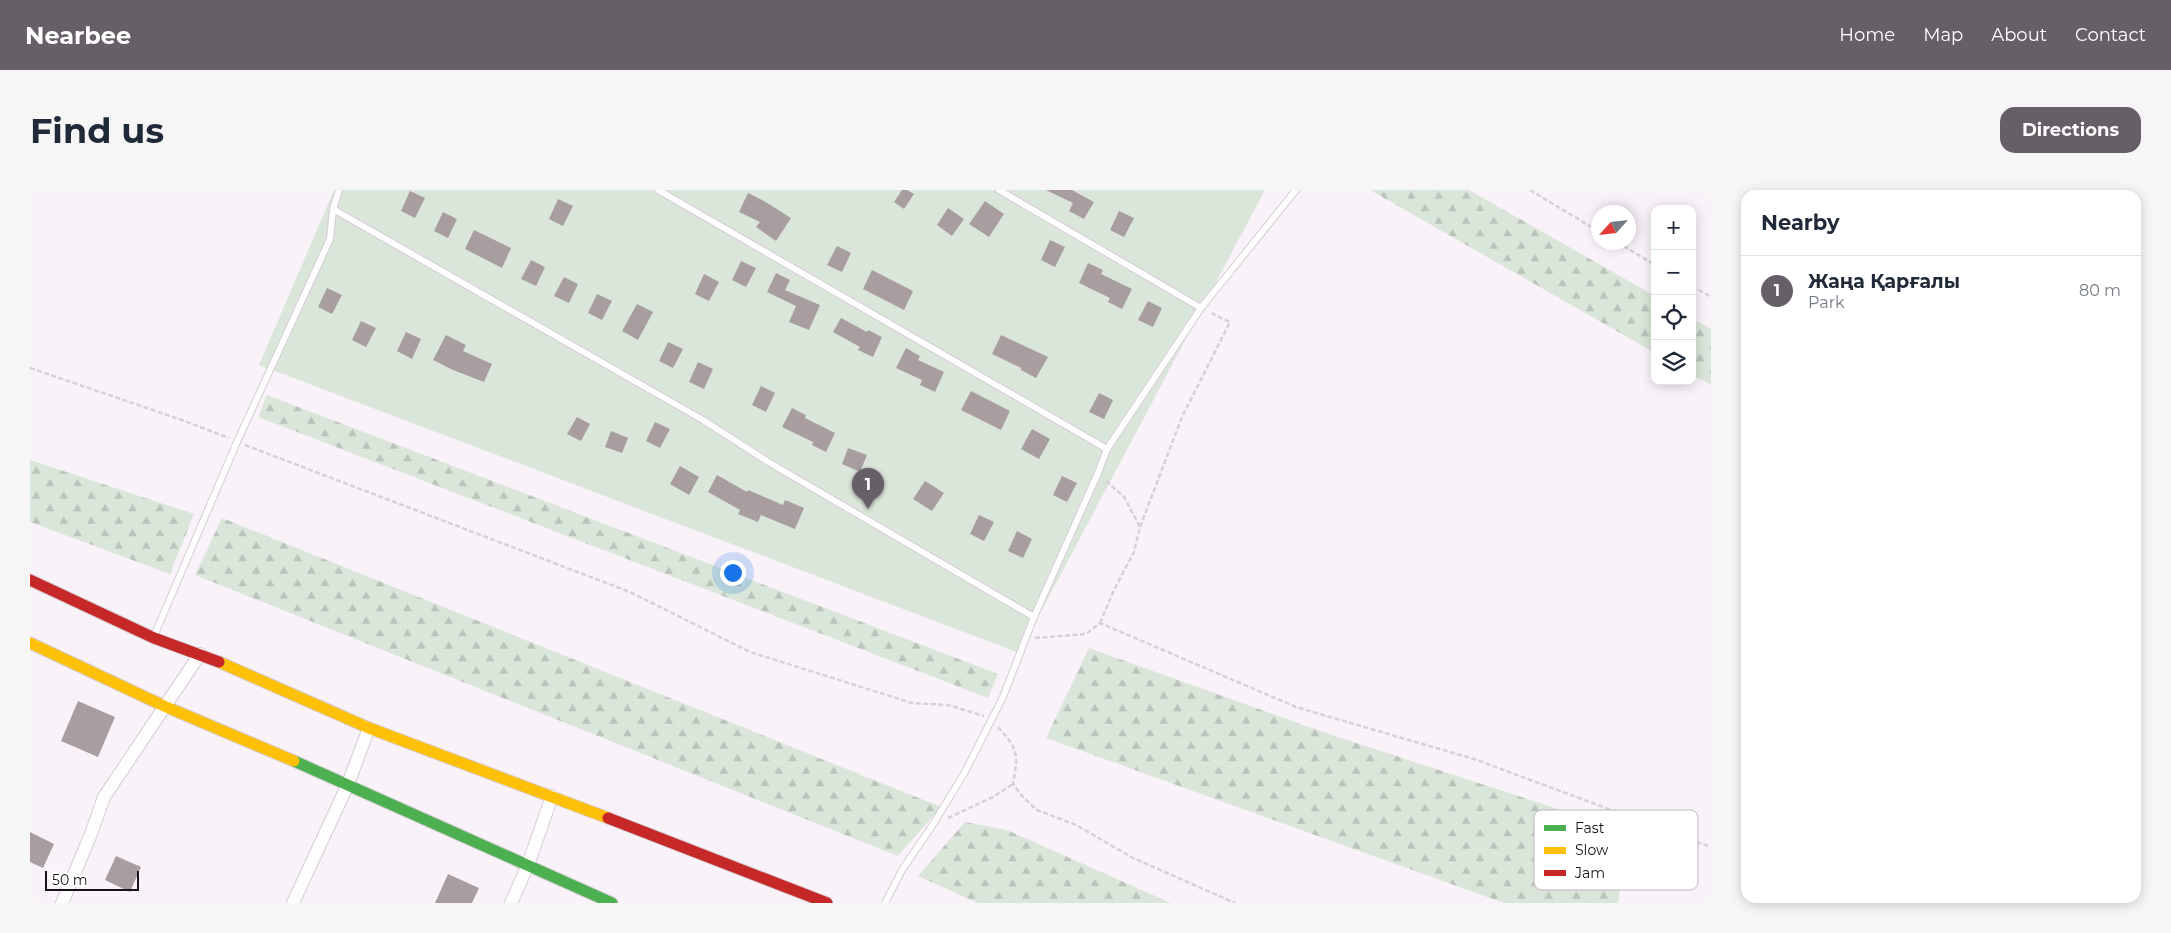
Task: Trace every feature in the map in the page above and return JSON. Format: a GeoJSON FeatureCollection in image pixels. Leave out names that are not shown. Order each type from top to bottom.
{"type":"FeatureCollection","features":[{"type":"Feature","properties":{"kind":"main road"},"geometry":{"type":"LineString","coordinates":[[30,580],[154,638],[200,654],[369,728],[552,796],[826,903]]}},
{"type":"Feature","properties":{"kind":"main road"},"geometry":{"type":"LineString","coordinates":[[30,643],[164,706],[348,784],[612,903]]}},
{"type":"Feature","properties":{"kind":"street"},"geometry":{"type":"LineString","coordinates":[[62,903],[91,834],[104,797],[200,654]]}},
{"type":"Feature","properties":{"kind":"street"},"geometry":{"type":"LineString","coordinates":[[294,903],[348,784],[369,728]]}},
{"type":"Feature","properties":{"kind":"street"},"geometry":{"type":"LineString","coordinates":[[510,903],[528,865],[552,796]]}},
{"type":"Feature","properties":{"kind":"lane"},"geometry":{"type":"LineString","coordinates":[[154,638],[237,442],[330,239],[332,210],[339,190]]}},
{"type":"Feature","properties":{"kind":"lane"},"geometry":{"type":"LineString","coordinates":[[658,190],[1107,449]]}},
{"type":"Feature","properties":{"kind":"lane"},"geometry":{"type":"LineString","coordinates":[[999,190],[1201,308]]}},
{"type":"Feature","properties":{"kind":"lane"},"geometry":{"type":"LineString","coordinates":[[885,903],[902,870],[965,772],[1003,697],[1034,616],[1107,449],[1201,308],[1296,190]]}},
{"type":"Feature","properties":{"kind":"lane"},"geometry":{"type":"LineString","coordinates":[[332,210],[703,420],[770,463],[1034,616]]}},
{"type":"Feature","properties":{"kind":"path"},"geometry":{"type":"LineString","coordinates":[[1530,190],[1591,227]]}},
{"type":"Feature","properties":{"kind":"path"},"geometry":{"type":"LineString","coordinates":[[1630,250],[1651,263]]}},
{"type":"Feature","properties":{"kind":"path"},"geometry":{"type":"LineString","coordinates":[[1696,288],[1711,296]]}},
{"type":"Feature","properties":{"kind":"path"},"geometry":{"type":"LineString","coordinates":[[1027,638],[1044,639],[1086,634],[1100,623],[1114,590],[1134,552],[1140,527],[1182,417],[1230,322],[1201,308]]}},
{"type":"Feature","properties":{"kind":"path"},"geometry":{"type":"LineString","coordinates":[[30,368],[179,419],[630,592],[750,652],[912,703],[948,705],[991,719],[1012,742],[1017,757],[1013,784],[1022,796],[1037,810],[1076,825],[1133,858],[1235,903]]}},
{"type":"Feature","properties":{"kind":"path"},"geometry":{"type":"LineString","coordinates":[[1098,473],[1124,498],[1140,527]]}},
{"type":"Feature","properties":{"kind":"path"},"geometry":{"type":"LineString","coordinates":[[1100,623],[1296,707],[1474,759],[1611,810]]}},
{"type":"Feature","properties":{"kind":"path"},"geometry":{"type":"LineString","coordinates":[[932,826],[993,797],[1013,784]]}},
{"type":"Feature","properties":{"kind":"path"},"geometry":{"type":"LineString","coordinates":[[1698,842],[1711,847]]}},
{"type":"Feature","properties":{"kind":"green space"},"geometry":{"type":"Polygon","coordinates":[[[334,190],[1265,190],[1019,653],[259,365],[334,190]]]}},
{"type":"Feature","properties":{"kind":"green space"},"geometry":{"type":"Polygon","coordinates":[[[1370,190],[1469,190],[1651,294],[1651,351],[1370,190]]]}},
{"type":"Feature","properties":{"kind":"green space"},"geometry":{"type":"Polygon","coordinates":[[[1696,320],[1711,329],[1711,385],[1696,377],[1696,320]]]}},
{"type":"Feature","properties":{"kind":"green space"},"geometry":{"type":"Polygon","coordinates":[[[267,395],[998,674],[988,698],[258,417],[267,395]]]}},
{"type":"Feature","properties":{"kind":"green space"},"geometry":{"type":"Polygon","coordinates":[[[30,460],[194,514],[170,574],[30,522],[30,460]]]}},
{"type":"Feature","properties":{"kind":"green space"},"geometry":{"type":"Polygon","coordinates":[[[222,518],[941,807],[898,856],[195,575],[222,518]]]}},
{"type":"Feature","properties":{"kind":"green space"},"geometry":{"type":"Polygon","coordinates":[[[1089,648],[1320,731],[1561,810],[1534,810],[1534,890],[1620,890],[1618,903],[1504,903],[1046,738],[1089,648]]]}},
{"type":"Feature","properties":{"kind":"green space"},"geometry":{"type":"Polygon","coordinates":[[[965,822],[1007,830],[1171,903],[978,903],[918,876],[965,822]]]}},
{"type":"Feature","properties":{"kind":"building"},"geometry":{"type":"Polygon","coordinates":[[[902,190],[907,190],[914,194],[904,209],[894,202],[902,190]]]}},
{"type":"Feature","properties":{"kind":"building"},"geometry":{"type":"Polygon","coordinates":[[[1046,190],[1072,190],[1094,202],[1084,219],[1069,211],[1073,203],[1046,190]]]}},
{"type":"Feature","properties":{"kind":"building"},"geometry":{"type":"Polygon","coordinates":[[[410,191],[425,198],[415,218],[401,211],[410,191]]]}},
{"type":"Feature","properties":{"kind":"building"},"geometry":{"type":"Polygon","coordinates":[[[748,193],[791,218],[776,241],[756,227],[760,222],[739,212],[748,193]]]}},
{"type":"Feature","properties":{"kind":"building"},"geometry":{"type":"Polygon","coordinates":[[[558,199],[573,206],[563,226],[549,219],[558,199]]]}},
{"type":"Feature","properties":{"kind":"building"},"geometry":{"type":"Polygon","coordinates":[[[985,201],[1004,214],[989,237],[969,224],[985,201]]]}},
{"type":"Feature","properties":{"kind":"building"},"geometry":{"type":"Polygon","coordinates":[[[948,208],[964,219],[952,236],[937,225],[948,208]]]}},
{"type":"Feature","properties":{"kind":"building"},"geometry":{"type":"Polygon","coordinates":[[[1119,211],[1134,218],[1124,237],[1110,230],[1119,211]]]}},
{"type":"Feature","properties":{"kind":"building"},"geometry":{"type":"Polygon","coordinates":[[[443,212],[457,219],[448,238],[434,231],[443,212]]]}},
{"type":"Feature","properties":{"kind":"building"},"geometry":{"type":"Polygon","coordinates":[[[474,230],[511,248],[502,268],[465,249],[474,230]]]}},
{"type":"Feature","properties":{"kind":"building"},"geometry":{"type":"Polygon","coordinates":[[[1050,240],[1065,247],[1055,267],[1041,260],[1050,240]]]}},
{"type":"Feature","properties":{"kind":"building"},"geometry":{"type":"Polygon","coordinates":[[[837,246],[851,253],[842,272],[827,265],[837,246]]]}},
{"type":"Feature","properties":{"kind":"building"},"geometry":{"type":"Polygon","coordinates":[[[531,260],[545,267],[536,286],[521,279],[531,260]]]}},
{"type":"Feature","properties":{"kind":"building"},"geometry":{"type":"Polygon","coordinates":[[[741,261],[756,268],[746,287],[732,280],[741,261]]]}},
{"type":"Feature","properties":{"kind":"building"},"geometry":{"type":"Polygon","coordinates":[[[1088,263],[1103,270],[1101,274],[1132,289],[1122,309],[1108,302],[1110,298],[1079,283],[1088,263]]]}},
{"type":"Feature","properties":{"kind":"building"},"geometry":{"type":"Polygon","coordinates":[[[872,270],[913,291],[904,310],[863,289],[872,270]]]}},
{"type":"Feature","properties":{"kind":"building"},"geometry":{"type":"Polygon","coordinates":[[[776,273],[790,280],[785,290],[820,305],[809,330],[789,322],[796,306],[767,292],[776,273]]]}},
{"type":"Feature","properties":{"kind":"building"},"geometry":{"type":"Polygon","coordinates":[[[704,274],[719,282],[709,301],[695,294],[704,274]]]}},
{"type":"Feature","properties":{"kind":"building"},"geometry":{"type":"Polygon","coordinates":[[[564,277],[578,284],[569,303],[554,296],[564,277]]]}},
{"type":"Feature","properties":{"kind":"building"},"geometry":{"type":"Polygon","coordinates":[[[327,288],[342,295],[332,314],[318,307],[327,288]]]}},
{"type":"Feature","properties":{"kind":"building"},"geometry":{"type":"Polygon","coordinates":[[[597,294],[612,301],[602,320],[588,313],[597,294]]]}},
{"type":"Feature","properties":{"kind":"building"},"geometry":{"type":"Polygon","coordinates":[[[1148,301],[1162,308],[1153,327],[1138,320],[1148,301]]]}},
{"type":"Feature","properties":{"kind":"building"},"geometry":{"type":"Polygon","coordinates":[[[637,304],[653,312],[638,340],[622,331],[637,304]]]}},
{"type":"Feature","properties":{"kind":"building"},"geometry":{"type":"Polygon","coordinates":[[[841,318],[867,332],[868,330],[882,337],[873,357],[858,350],[860,347],[833,332],[841,318]]]}},
{"type":"Feature","properties":{"kind":"building"},"geometry":{"type":"Polygon","coordinates":[[[361,321],[376,328],[366,347],[352,340],[361,321]]]}},
{"type":"Feature","properties":{"kind":"building"},"geometry":{"type":"Polygon","coordinates":[[[406,332],[421,339],[412,359],[397,351],[406,332]]]}},
{"type":"Feature","properties":{"kind":"building"},"geometry":{"type":"Polygon","coordinates":[[[446,335],[466,345],[463,351],[492,364],[484,382],[433,360],[446,335]]]}},
{"type":"Feature","properties":{"kind":"building"},"geometry":{"type":"Polygon","coordinates":[[[1001,335],[1048,357],[1036,378],[1021,370],[1021,368],[992,354],[1001,335]]]}},
{"type":"Feature","properties":{"kind":"building"},"geometry":{"type":"Polygon","coordinates":[[[668,342],[683,349],[673,368],[659,361],[668,342]]]}},
{"type":"Feature","properties":{"kind":"building"},"geometry":{"type":"Polygon","coordinates":[[[906,348],[920,356],[918,360],[944,372],[935,392],[920,385],[922,380],[896,368],[906,348]]]}},
{"type":"Feature","properties":{"kind":"building"},"geometry":{"type":"Polygon","coordinates":[[[698,362],[713,369],[704,389],[689,382],[698,362]]]}},
{"type":"Feature","properties":{"kind":"building"},"geometry":{"type":"Polygon","coordinates":[[[761,386],[775,393],[766,412],[752,405],[761,386]]]}},
{"type":"Feature","properties":{"kind":"building"},"geometry":{"type":"Polygon","coordinates":[[[971,391],[1010,411],[1001,430],[961,410],[971,391]]]}},
{"type":"Feature","properties":{"kind":"building"},"geometry":{"type":"Polygon","coordinates":[[[1099,393],[1113,400],[1104,419],[1089,412],[1099,393]]]}},
{"type":"Feature","properties":{"kind":"building"},"geometry":{"type":"Polygon","coordinates":[[[792,408],[806,415],[805,418],[835,433],[826,452],[812,445],[813,442],[782,427],[792,408]]]}},
{"type":"Feature","properties":{"kind":"building"},"geometry":{"type":"Polygon","coordinates":[[[577,417],[590,424],[581,441],[567,434],[577,417]]]}},
{"type":"Feature","properties":{"kind":"building"},"geometry":{"type":"Polygon","coordinates":[[[655,422],[670,429],[660,448],[646,441],[655,422]]]}},
{"type":"Feature","properties":{"kind":"building"},"geometry":{"type":"Polygon","coordinates":[[[1032,429],[1050,439],[1039,459],[1021,449],[1032,429]]]}},
{"type":"Feature","properties":{"kind":"building"},"geometry":{"type":"Polygon","coordinates":[[[611,431],[628,438],[622,453],[605,447],[611,431]]]}},
{"type":"Feature","properties":{"kind":"building"},"geometry":{"type":"Polygon","coordinates":[[[848,448],[867,455],[860,472],[842,464],[848,448]]]}},
{"type":"Feature","properties":{"kind":"building"},"geometry":{"type":"Polygon","coordinates":[[[680,466],[699,477],[689,495],[670,484],[680,466]]]}},
{"type":"Feature","properties":{"kind":"building"},"geometry":{"type":"Polygon","coordinates":[[[717,475],[747,492],[748,490],[783,505],[785,500],[804,508],[795,529],[761,515],[758,522],[738,514],[740,510],[708,492],[717,475]]]}},
{"type":"Feature","properties":{"kind":"building"},"geometry":{"type":"Polygon","coordinates":[[[1062,476],[1077,483],[1067,502],[1053,495],[1062,476]]]}},
{"type":"Feature","properties":{"kind":"building"},"geometry":{"type":"Polygon","coordinates":[[[925,481],[944,493],[932,511],[913,499],[925,481]]]}},
{"type":"Feature","properties":{"kind":"building"},"geometry":{"type":"Polygon","coordinates":[[[979,515],[994,522],[984,541],[970,534],[979,515]]]}},
{"type":"Feature","properties":{"kind":"building"},"geometry":{"type":"Polygon","coordinates":[[[1017,531],[1032,539],[1023,558],[1008,551],[1017,531]]]}},
{"type":"Feature","properties":{"kind":"building"},"geometry":{"type":"Polygon","coordinates":[[[78,701],[115,717],[98,757],[61,741],[78,701]]]}},
{"type":"Feature","properties":{"kind":"building"},"geometry":{"type":"Polygon","coordinates":[[[30,832],[54,844],[43,868],[30,862],[30,832]]]}},
{"type":"Feature","properties":{"kind":"building"},"geometry":{"type":"Polygon","coordinates":[[[116,856],[141,867],[130,892],[105,880],[116,856]]]}},
{"type":"Feature","properties":{"kind":"building"},"geometry":{"type":"Polygon","coordinates":[[[448,874],[479,888],[472,903],[435,903],[448,874]]]}},
{"type":"Feature","properties":{"kind":"traffic: fast"},"geometry":{"type":"LineString","coordinates":[[294,761],[612,903]]}},
{"type":"Feature","properties":{"kind":"traffic: slow"},"geometry":{"type":"LineString","coordinates":[[30,643],[164,706],[294,761]]}},
{"type":"Feature","properties":{"kind":"traffic: slow"},"geometry":{"type":"LineString","coordinates":[[219,662],[369,728],[608,818]]}},
{"type":"Feature","properties":{"kind":"traffic: jam"},"geometry":{"type":"LineString","coordinates":[[30,580],[154,638],[219,662]]}},
{"type":"Feature","properties":{"kind":"traffic: jam"},"geometry":{"type":"LineString","coordinates":[[608,818],[827,903]]}},
{"type":"Feature","properties":{"kind":"place","name":"Жаңа Қарғалы"},"geometry":{"type":"Point","coordinates":[868,509]}}]}
